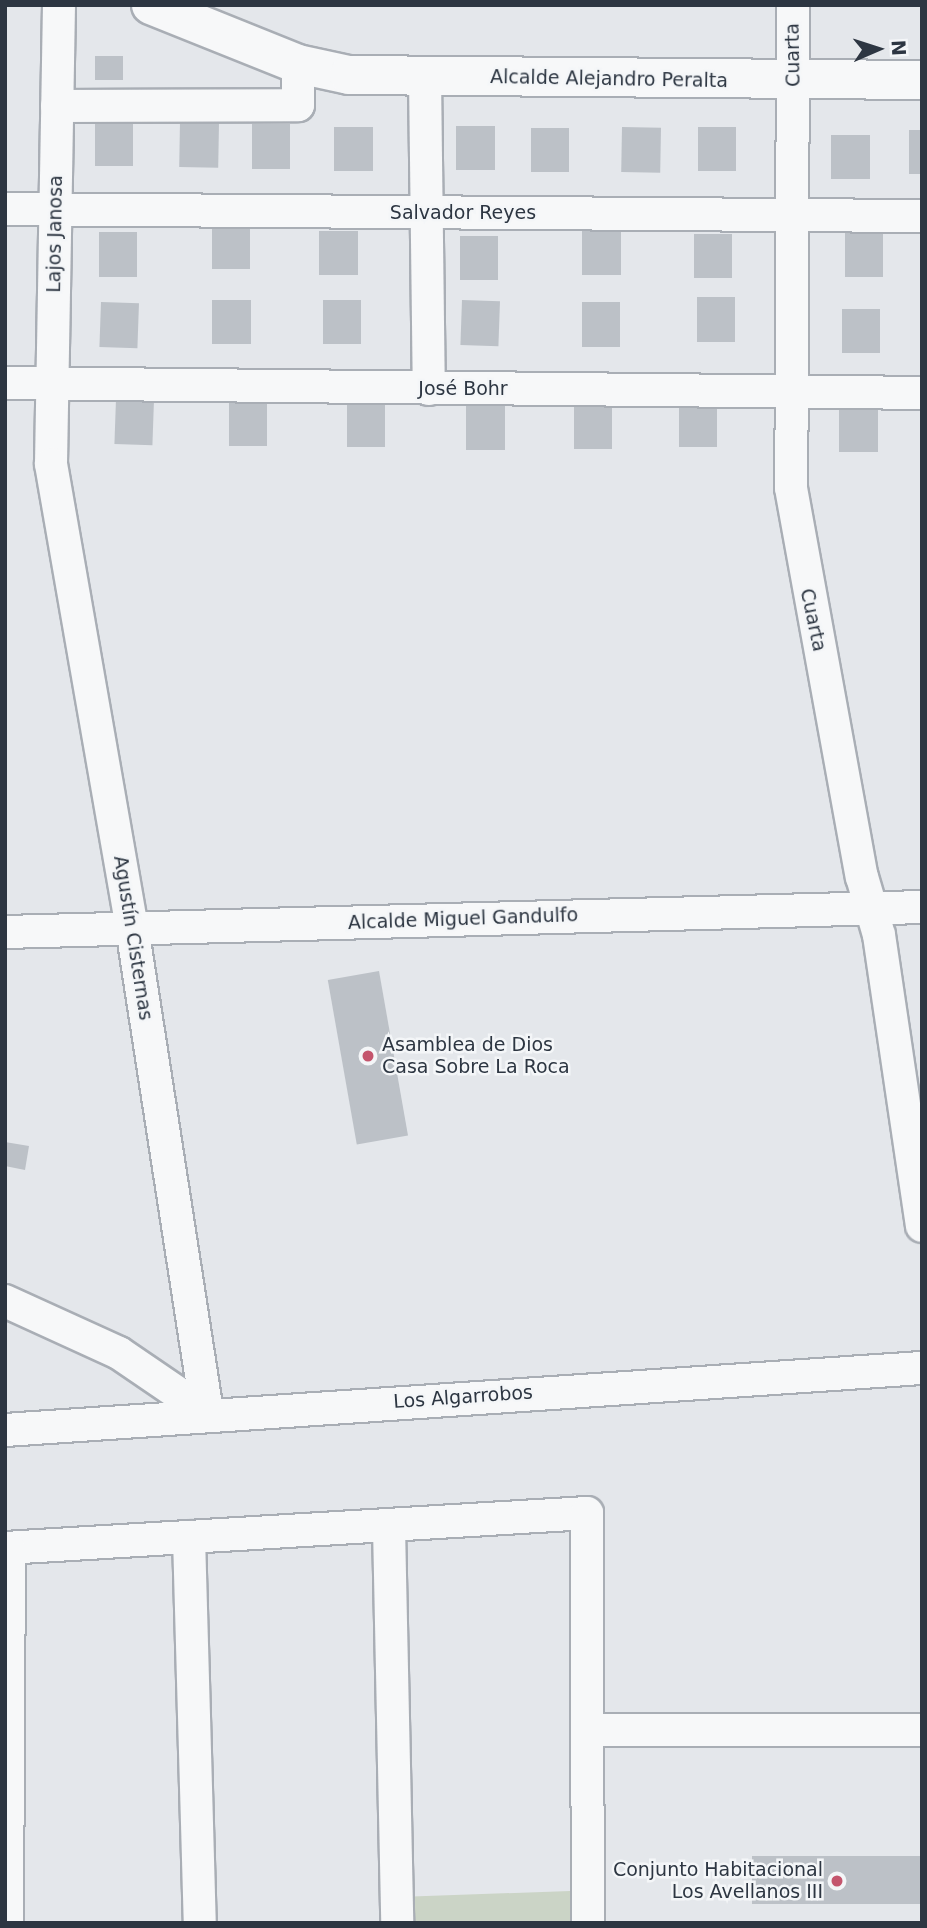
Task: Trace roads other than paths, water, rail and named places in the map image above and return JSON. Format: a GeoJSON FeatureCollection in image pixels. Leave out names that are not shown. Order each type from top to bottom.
{"type":"FeatureCollection","features":[{"type":"Feature","properties":{"kind":"street","name":"Lajos Janosa"},"geometry":{"type":"LineString","coordinates":[[51,464],[59,5]]}},
{"type":"Feature","properties":{"kind":"street","name":"Alcalde Alejandro Peralta"},"geometry":{"type":"LineString","coordinates":[[151,5],[298,64],[349,75],[794,81],[922,80]]}},
{"type":"Feature","properties":{"kind":"street","name":"Cuarta"},"geometry":{"type":"LineString","coordinates":[[793,5],[795,215],[791,488],[797,541],[871,908],[922,1226]]}},
{"type":"Feature","properties":{"kind":"street"},"geometry":{"type":"LineString","coordinates":[[57,106],[298,105],[298,64]]}},
{"type":"Feature","properties":{"kind":"street"},"geometry":{"type":"LineString","coordinates":[[425,76],[429,389]]}},
{"type":"Feature","properties":{"kind":"street","name":"Salvador Reyes"},"geometry":{"type":"LineString","coordinates":[[5,209],[922,216]]}},
{"type":"Feature","properties":{"kind":"street","name":"José Bohr"},"geometry":{"type":"LineString","coordinates":[[5,383],[922,393]]}},
{"type":"Feature","properties":{"kind":"street","name":"Agustín Cisternas"},"geometry":{"type":"LineString","coordinates":[[51,464],[132,928],[207,1413]]}},
{"type":"Feature","properties":{"kind":"street","name":"Alcalde Miguel Gandulfo"},"geometry":{"type":"LineString","coordinates":[[5,932],[922,906]]}},
{"type":"Feature","properties":{"kind":"street"},"geometry":{"type":"LineString","coordinates":[[5,1301],[119,1353],[207,1413]]}},
{"type":"Feature","properties":{"kind":"street","name":"Los Algarrobos"},"geometry":{"type":"LineString","coordinates":[[5,1430],[207,1413],[922,1367]]}},
{"type":"Feature","properties":{"kind":"street"},"geometry":{"type":"LineString","coordinates":[[7,1923],[7,1548],[587,1513],[590,1730],[588,1923]]}},
{"type":"Feature","properties":{"kind":"street"},"geometry":{"type":"LineString","coordinates":[[389,1527],[397,1923]]}},
{"type":"Feature","properties":{"kind":"street"},"geometry":{"type":"LineString","coordinates":[[189,1537],[200,1923]]}},
{"type":"Feature","properties":{"kind":"street"},"geometry":{"type":"LineString","coordinates":[[590,1730],[922,1730]]}},
{"type":"Feature","properties":{"kind":"place","name":"Asamblea de Dios Casa Sobre La Roca"},"geometry":{"type":"Point","coordinates":[368,1056]}},
{"type":"Feature","properties":{"kind":"place","name":"Conjunto Habitacional Los Avellanos III"},"geometry":{"type":"Point","coordinates":[837,1881]}}]}
